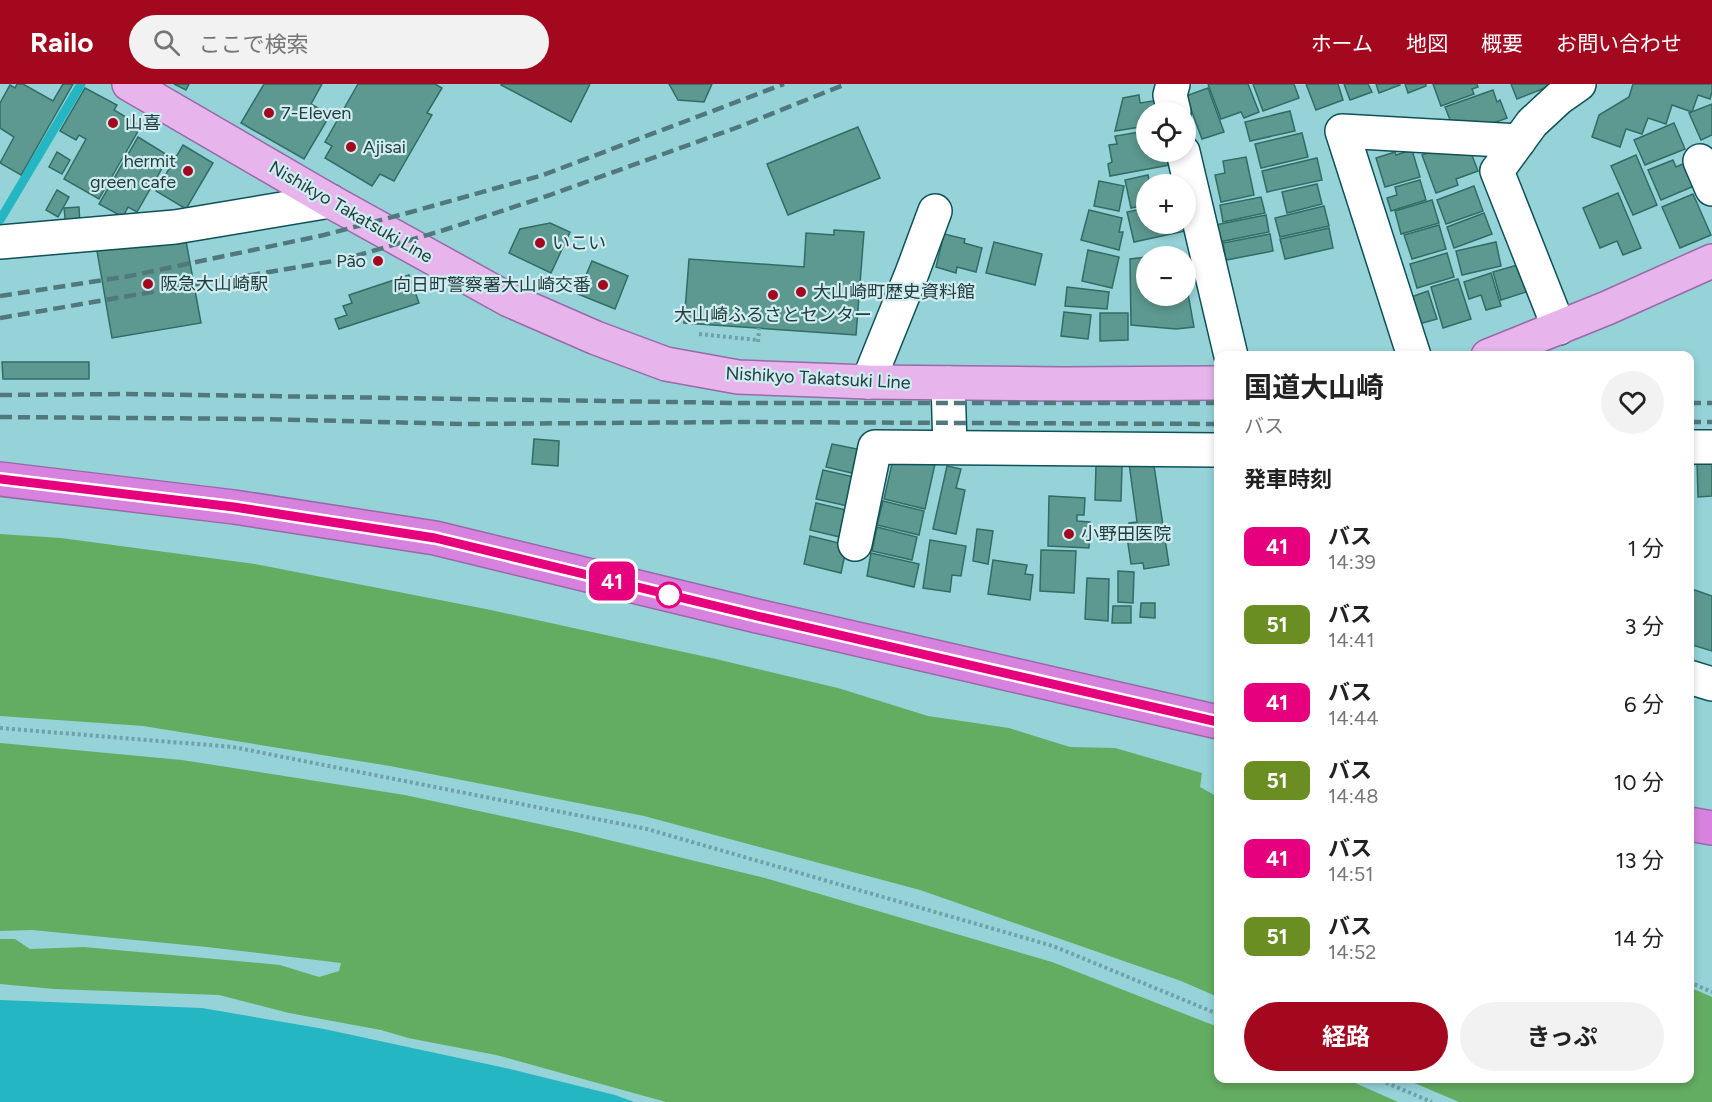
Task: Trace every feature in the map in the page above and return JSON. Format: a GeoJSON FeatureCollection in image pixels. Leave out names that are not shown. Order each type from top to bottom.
{"type":"FeatureCollection","features":[{"type":"Feature","properties":{"kind":"highway"},"geometry":{"type":"LineString","coordinates":[[0,479],[234,507],[435,538],[757,616],[1214,721]]}},
{"type":"Feature","properties":{"kind":"highway"},"geometry":{"type":"LineString","coordinates":[[1694,825],[1712,828]]}},
{"type":"Feature","properties":{"kind":"main road","name":"Nishikyo Takatsuki Line"},"geometry":{"type":"LineString","coordinates":[[129,84],[330,201],[509,300],[596,338],[666,364],[738,377],[868,382],[1214,383]]}},
{"type":"Feature","properties":{"kind":"main road"},"geometry":{"type":"LineString","coordinates":[[1501,351],[1710,268]]}},
{"type":"Feature","properties":{"kind":"street"},"geometry":{"type":"LineString","coordinates":[[1172,102],[1170,95],[1173,84]]}},
{"type":"Feature","properties":{"kind":"street"},"geometry":{"type":"LineString","coordinates":[[1559,328],[1497,171],[1533,123],[1559,98],[1579,84]]}},
{"type":"Feature","properties":{"kind":"street"},"geometry":{"type":"LineString","coordinates":[[1412,351],[1342,131],[1519,141]]}},
{"type":"Feature","properties":{"kind":"street"},"geometry":{"type":"LineString","coordinates":[[1185,162],[1229,351]]}},
{"type":"Feature","properties":{"kind":"street"},"geometry":{"type":"LineString","coordinates":[[0,242],[175,227],[330,201]]}},
{"type":"Feature","properties":{"kind":"street"},"geometry":{"type":"LineString","coordinates":[[868,382],[912,273],[934,211]]}},
{"type":"Feature","properties":{"kind":"street"},"geometry":{"type":"LineString","coordinates":[[948,382],[951,447]]}},
{"type":"Feature","properties":{"kind":"street"},"geometry":{"type":"LineString","coordinates":[[855,544],[875,447],[1214,450]]}},
{"type":"Feature","properties":{"kind":"street"},"geometry":{"type":"LineString","coordinates":[[1694,447],[1712,447]]}},
{"type":"Feature","properties":{"kind":"street"},"geometry":{"type":"LineString","coordinates":[[1694,679],[1712,684]]}},
{"type":"Feature","properties":{"kind":"path"},"geometry":{"type":"LineString","coordinates":[[696,333],[758,340],[759,328]]}},
{"type":"Feature","properties":{"kind":"path"},"geometry":{"type":"LineString","coordinates":[[0,728],[233,747],[647,829],[1053,946],[1214,1012]]}},
{"type":"Feature","properties":{"kind":"path"},"geometry":{"type":"LineString","coordinates":[[1694,984],[1712,992]]}},
{"type":"Feature","properties":{"kind":"path"},"geometry":{"type":"LineString","coordinates":[[1387,1083],[1432,1102]]}},
{"type":"Feature","properties":{"kind":"green space"},"geometry":{"type":"Polygon","coordinates":[[[0,534],[61,538],[255,564],[486,609],[716,659],[838,688],[928,716],[1009,728],[1070,747],[1115,748],[1202,773],[1200,787],[1214,795],[1214,995],[1181,981],[920,890],[644,816],[390,766],[143,726],[0,716],[0,534]]]}},
{"type":"Feature","properties":{"kind":"green space"},"geometry":{"type":"Polygon","coordinates":[[[0,743],[182,760],[405,795],[576,832],[765,878],[1052,962],[1214,1025],[1214,1083],[1355,1083],[1398,1102],[666,1102],[496,1055],[289,1013],[219,995],[54,989],[0,984],[0,939],[15,939],[30,949],[84,947],[280,965],[319,977],[339,971],[341,963],[32,930],[0,931],[0,743]]]}},
{"type":"Feature","properties":{"kind":"green space"},"geometry":{"type":"Polygon","coordinates":[[[1694,989],[1712,997],[1712,1102],[1459,1102],[1414,1083],[1694,1083],[1694,989]]]}},
{"type":"Feature","properties":{"kind":"water"},"geometry":{"type":"Polygon","coordinates":[[[0,1000],[202,1008],[324,1029],[510,1069],[615,1095],[634,1102],[0,1102],[0,1000]]]}},
{"type":"Feature","properties":{"kind":"building"},"geometry":{"type":"Polygon","coordinates":[[[17,84],[23,84],[53,101],[63,84],[73,84],[21,175],[0,163],[14,137],[0,128],[0,103],[10,85],[15,88],[17,84]]]}},
{"type":"Feature","properties":{"kind":"building"},"geometry":{"type":"Polygon","coordinates":[[[174,84],[189,84],[186,90],[174,84]]]}},
{"type":"Feature","properties":{"kind":"building"},"geometry":{"type":"Polygon","coordinates":[[[264,84],[322,84],[311,104],[330,115],[304,159],[241,123],[264,84]]]}},
{"type":"Feature","properties":{"kind":"building"},"geometry":{"type":"Polygon","coordinates":[[[358,84],[435,84],[442,88],[427,113],[432,115],[394,181],[380,174],[372,186],[325,158],[332,146],[325,142],[358,84]]]}},
{"type":"Feature","properties":{"kind":"building"},"geometry":{"type":"Polygon","coordinates":[[[501,84],[590,84],[571,122],[501,84]]]}},
{"type":"Feature","properties":{"kind":"building"},"geometry":{"type":"Polygon","coordinates":[[[669,84],[712,84],[704,102],[678,100],[669,84]]]}},
{"type":"Feature","properties":{"kind":"building"},"geometry":{"type":"Polygon","coordinates":[[[1208,84],[1248,84],[1259,112],[1244,118],[1241,112],[1221,119],[1208,84]]]}},
{"type":"Feature","properties":{"kind":"building"},"geometry":{"type":"Polygon","coordinates":[[[1253,84],[1294,84],[1299,98],[1263,111],[1253,84]]]}},
{"type":"Feature","properties":{"kind":"building"},"geometry":{"type":"Polygon","coordinates":[[[1306,84],[1338,84],[1343,100],[1316,110],[1306,84]]]}},
{"type":"Feature","properties":{"kind":"building"},"geometry":{"type":"Polygon","coordinates":[[[1344,84],[1368,84],[1372,92],[1350,100],[1344,84]]]}},
{"type":"Feature","properties":{"kind":"building"},"geometry":{"type":"Polygon","coordinates":[[[1376,84],[1400,84],[1400,85],[1379,93],[1376,84]]]}},
{"type":"Feature","properties":{"kind":"building"},"geometry":{"type":"Polygon","coordinates":[[[1405,84],[1426,84],[1426,86],[1408,93],[1405,84]]]}},
{"type":"Feature","properties":{"kind":"building"},"geometry":{"type":"Polygon","coordinates":[[[1433,84],[1477,84],[1478,87],[1472,89],[1474,94],[1441,106],[1433,84]]]}},
{"type":"Feature","properties":{"kind":"building"},"geometry":{"type":"Polygon","coordinates":[[[1511,84],[1555,84],[1517,99],[1511,84]]]}},
{"type":"Feature","properties":{"kind":"building"},"geometry":{"type":"Polygon","coordinates":[[[1633,84],[1712,84],[1712,92],[1710,99],[1698,95],[1692,112],[1672,105],[1666,124],[1648,118],[1642,134],[1626,129],[1620,147],[1592,137],[1599,115],[1629,97],[1633,84]]]}},
{"type":"Feature","properties":{"kind":"building"},"geometry":{"type":"Polygon","coordinates":[[[85,88],[117,105],[114,110],[141,126],[99,199],[64,179],[86,139],[79,135],[76,140],[60,131],[85,88]]]}},
{"type":"Feature","properties":{"kind":"building"},"geometry":{"type":"Polygon","coordinates":[[[1208,88],[1224,132],[1202,139],[1196,123],[1196,102],[1188,102],[1186,96],[1208,88]]]}},
{"type":"Feature","properties":{"kind":"building"},"geometry":{"type":"Polygon","coordinates":[[[1493,90],[1507,118],[1488,125],[1452,125],[1445,107],[1493,90]]]}},
{"type":"Feature","properties":{"kind":"building"},"geometry":{"type":"Polygon","coordinates":[[[1139,95],[1140,102],[1136,102],[1136,128],[1115,131],[1123,98],[1139,95]]]}},
{"type":"Feature","properties":{"kind":"building"},"geometry":{"type":"Polygon","coordinates":[[[1712,104],[1712,135],[1701,140],[1689,113],[1712,104]]]}},
{"type":"Feature","properties":{"kind":"building"},"geometry":{"type":"Polygon","coordinates":[[[1290,111],[1295,131],[1250,141],[1245,122],[1290,111]]]}},
{"type":"Feature","properties":{"kind":"building"},"geometry":{"type":"Polygon","coordinates":[[[1674,123],[1685,149],[1645,165],[1634,140],[1674,123]]]}},
{"type":"Feature","properties":{"kind":"building"},"geometry":{"type":"Polygon","coordinates":[[[858,127],[880,178],[788,215],[767,164],[858,127]]]}},
{"type":"Feature","properties":{"kind":"building"},"geometry":{"type":"Polygon","coordinates":[[[1136,133],[1136,162],[1169,162],[1170,165],[1110,176],[1108,164],[1112,162],[1109,145],[1117,144],[1115,136],[1136,133]]]}},
{"type":"Feature","properties":{"kind":"building"},"geometry":{"type":"Polygon","coordinates":[[[1302,133],[1308,157],[1261,168],[1255,144],[1302,133]]]}},
{"type":"Feature","properties":{"kind":"building"},"geometry":{"type":"Polygon","coordinates":[[[138,137],[169,156],[137,212],[128,207],[123,217],[99,204],[138,137]]]}},
{"type":"Feature","properties":{"kind":"building"},"geometry":{"type":"Polygon","coordinates":[[[183,145],[213,163],[186,209],[156,191],[183,145]]]}},
{"type":"Feature","properties":{"kind":"building"},"geometry":{"type":"Polygon","coordinates":[[[1468,145],[1478,171],[1456,179],[1458,185],[1436,193],[1422,155],[1444,147],[1468,145]]]}},
{"type":"Feature","properties":{"kind":"building"},"geometry":{"type":"Polygon","coordinates":[[[1412,150],[1420,177],[1385,187],[1376,158],[1412,150]]]}},
{"type":"Feature","properties":{"kind":"building"},"geometry":{"type":"Polygon","coordinates":[[[57,152],[70,160],[62,174],[49,167],[57,152]]]}},
{"type":"Feature","properties":{"kind":"building"},"geometry":{"type":"Polygon","coordinates":[[[1636,155],[1657,205],[1633,215],[1611,166],[1636,155]]]}},
{"type":"Feature","properties":{"kind":"building"},"geometry":{"type":"Polygon","coordinates":[[[1246,157],[1254,195],[1221,202],[1215,175],[1225,173],[1223,161],[1246,157]]]}},
{"type":"Feature","properties":{"kind":"building"},"geometry":{"type":"Polygon","coordinates":[[[1317,158],[1322,180],[1267,192],[1262,171],[1317,158]]]}},
{"type":"Feature","properties":{"kind":"building"},"geometry":{"type":"Polygon","coordinates":[[[1673,160],[1676,167],[1685,163],[1694,186],[1661,200],[1648,170],[1673,160]]]}},
{"type":"Feature","properties":{"kind":"building"},"geometry":{"type":"Polygon","coordinates":[[[1136,178],[1136,207],[1131,208],[1125,180],[1136,178]]]}},
{"type":"Feature","properties":{"kind":"building"},"geometry":{"type":"Polygon","coordinates":[[[1420,180],[1426,200],[1391,211],[1387,198],[1397,195],[1395,187],[1420,180]]]}},
{"type":"Feature","properties":{"kind":"building"},"geometry":{"type":"Polygon","coordinates":[[[1099,181],[1124,186],[1119,211],[1094,206],[1099,181]]]}},
{"type":"Feature","properties":{"kind":"building"},"geometry":{"type":"Polygon","coordinates":[[[1317,184],[1322,204],[1287,213],[1282,192],[1317,184]]]}},
{"type":"Feature","properties":{"kind":"building"},"geometry":{"type":"Polygon","coordinates":[[[1474,186],[1483,211],[1446,224],[1437,200],[1474,186]]]}},
{"type":"Feature","properties":{"kind":"building"},"geometry":{"type":"Polygon","coordinates":[[[57,190],[69,197],[58,217],[46,210],[57,190]]]}},
{"type":"Feature","properties":{"kind":"building"},"geometry":{"type":"Polygon","coordinates":[[[1618,193],[1641,248],[1623,255],[1617,241],[1600,248],[1583,208],[1618,193]]]}},
{"type":"Feature","properties":{"kind":"building"},"geometry":{"type":"Polygon","coordinates":[[[1693,194],[1711,235],[1680,248],[1662,207],[1693,194]]]}},
{"type":"Feature","properties":{"kind":"building"},"geometry":{"type":"Polygon","coordinates":[[[1261,197],[1265,213],[1223,222],[1220,205],[1261,197]]]}},
{"type":"Feature","properties":{"kind":"building"},"geometry":{"type":"Polygon","coordinates":[[[1432,200],[1439,223],[1401,234],[1395,211],[1432,200]]]}},
{"type":"Feature","properties":{"kind":"building"},"geometry":{"type":"Polygon","coordinates":[[[1324,206],[1329,226],[1280,237],[1275,218],[1324,206]]]}},
{"type":"Feature","properties":{"kind":"building"},"geometry":{"type":"Polygon","coordinates":[[[79,207],[80,225],[66,227],[64,208],[79,207]]]}},
{"type":"Feature","properties":{"kind":"building"},"geometry":{"type":"Polygon","coordinates":[[[1089,210],[1122,218],[1119,232],[1123,232],[1119,250],[1081,240],[1089,210]]]}},
{"type":"Feature","properties":{"kind":"building"},"geometry":{"type":"Polygon","coordinates":[[[1136,210],[1136,234],[1171,234],[1134,242],[1127,212],[1136,210]]]}},
{"type":"Feature","properties":{"kind":"building"},"geometry":{"type":"Polygon","coordinates":[[[1484,213],[1492,234],[1454,248],[1447,227],[1484,213]]]}},
{"type":"Feature","properties":{"kind":"building"},"geometry":{"type":"Polygon","coordinates":[[[1266,215],[1269,232],[1219,242],[1215,225],[1266,215]]]}},
{"type":"Feature","properties":{"kind":"building","name":"いこい"},"geometry":{"type":"Polygon","coordinates":[[[550,223],[570,232],[551,273],[509,253],[520,229],[550,223]]]}},
{"type":"Feature","properties":{"kind":"building"},"geometry":{"type":"Polygon","coordinates":[[[1439,225],[1446,249],[1412,259],[1404,235],[1439,225]]]}},
{"type":"Feature","properties":{"kind":"building"},"geometry":{"type":"Polygon","coordinates":[[[1329,228],[1333,248],[1285,259],[1280,239],[1329,228]]]}},
{"type":"Feature","properties":{"kind":"building","name":"阪急大山崎駅"},"geometry":{"type":"Polygon","coordinates":[[[184,230],[201,323],[112,338],[96,245],[184,230]]]}},
{"type":"Feature","properties":{"kind":"building","name":"大山崎ふるさとセンター"},"geometry":{"type":"Polygon","coordinates":[[[834,230],[864,232],[856,335],[684,323],[689,259],[804,267],[806,233],[834,235],[834,230]]]}},
{"type":"Feature","properties":{"kind":"building"},"geometry":{"type":"Polygon","coordinates":[[[944,234],[965,239],[964,243],[982,248],[976,272],[957,267],[956,273],[936,267],[944,234]]]}},
{"type":"Feature","properties":{"kind":"building"},"geometry":{"type":"Polygon","coordinates":[[[1270,234],[1273,251],[1226,260],[1223,243],[1270,234]]]}},
{"type":"Feature","properties":{"kind":"building"},"geometry":{"type":"Polygon","coordinates":[[[994,242],[1042,254],[1035,285],[986,273],[994,242]]]}},
{"type":"Feature","properties":{"kind":"building"},"geometry":{"type":"Polygon","coordinates":[[[1496,242],[1501,266],[1462,275],[1456,251],[1496,242]]]}},
{"type":"Feature","properties":{"kind":"building"},"geometry":{"type":"Polygon","coordinates":[[[1088,250],[1119,257],[1112,288],[1082,281],[1088,250]]]}},
{"type":"Feature","properties":{"kind":"building"},"geometry":{"type":"Polygon","coordinates":[[[1447,253],[1454,277],[1417,288],[1410,264],[1447,253]]]}},
{"type":"Feature","properties":{"kind":"building"},"geometry":{"type":"Polygon","coordinates":[[[1136,258],[1136,306],[1190,306],[1194,327],[1176,329],[1131,325],[1130,259],[1136,258]]]}},
{"type":"Feature","properties":{"kind":"building","name":"向日町警察署大山崎交番"},"geometry":{"type":"Polygon","coordinates":[[[592,261],[628,276],[615,309],[578,294],[592,261]]]}},
{"type":"Feature","properties":{"kind":"building"},"geometry":{"type":"Polygon","coordinates":[[[1521,264],[1529,291],[1501,300],[1493,272],[1521,264]]]}},
{"type":"Feature","properties":{"kind":"building"},"geometry":{"type":"Polygon","coordinates":[[[1491,273],[1501,306],[1486,310],[1481,295],[1469,299],[1464,282],[1491,273]]]}},
{"type":"Feature","properties":{"kind":"building"},"geometry":{"type":"Polygon","coordinates":[[[409,275],[419,303],[339,329],[335,319],[347,315],[343,306],[352,303],[349,295],[409,275]]]}},
{"type":"Feature","properties":{"kind":"building"},"geometry":{"type":"Polygon","coordinates":[[[1458,279],[1471,319],[1443,328],[1431,287],[1458,279]]]}},
{"type":"Feature","properties":{"kind":"building"},"geometry":{"type":"Polygon","coordinates":[[[1067,287],[1109,292],[1107,309],[1065,306],[1067,287]]]}},
{"type":"Feature","properties":{"kind":"building"},"geometry":{"type":"Polygon","coordinates":[[[1428,291],[1437,319],[1419,324],[1411,297],[1428,291]]]}},
{"type":"Feature","properties":{"kind":"building"},"geometry":{"type":"Polygon","coordinates":[[[1064,312],[1091,315],[1088,339],[1061,336],[1064,312]]]}},
{"type":"Feature","properties":{"kind":"building"},"geometry":{"type":"Polygon","coordinates":[[[1100,313],[1128,313],[1128,340],[1100,341],[1100,313]]]}},
{"type":"Feature","properties":{"kind":"building"},"geometry":{"type":"Polygon","coordinates":[[[2,362],[89,362],[89,379],[3,379],[2,362]]]}},
{"type":"Feature","properties":{"kind":"building"},"geometry":{"type":"Polygon","coordinates":[[[534,439],[559,441],[558,466],[532,464],[534,439]]]}},
{"type":"Feature","properties":{"kind":"building"},"geometry":{"type":"Polygon","coordinates":[[[832,444],[862,450],[856,474],[826,467],[832,444]]]}},
{"type":"Feature","properties":{"kind":"building"},"geometry":{"type":"Polygon","coordinates":[[[894,455],[935,464],[925,509],[884,499],[894,455]]]}},
{"type":"Feature","properties":{"kind":"building"},"geometry":{"type":"Polygon","coordinates":[[[1153,459],[1169,565],[1144,569],[1143,563],[1131,564],[1127,537],[1130,536],[1129,523],[1137,522],[1129,463],[1153,459]]]}},
{"type":"Feature","properties":{"kind":"building"},"geometry":{"type":"Polygon","coordinates":[[[1712,460],[1712,496],[1698,497],[1697,461],[1712,460]]]}},
{"type":"Feature","properties":{"kind":"building"},"geometry":{"type":"Polygon","coordinates":[[[1096,465],[1122,466],[1121,501],[1095,500],[1096,465]]]}},
{"type":"Feature","properties":{"kind":"building"},"geometry":{"type":"Polygon","coordinates":[[[947,466],[961,469],[956,488],[965,490],[956,534],[933,529],[947,466]]]}},
{"type":"Feature","properties":{"kind":"building"},"geometry":{"type":"Polygon","coordinates":[[[823,470],[854,477],[848,506],[816,499],[823,470]]]}},
{"type":"Feature","properties":{"kind":"building","name":"小野田医院"},"geometry":{"type":"Polygon","coordinates":[[[1049,496],[1085,498],[1084,515],[1077,515],[1077,521],[1090,522],[1089,548],[1048,546],[1049,496]]]}},
{"type":"Feature","properties":{"kind":"building"},"geometry":{"type":"Polygon","coordinates":[[[883,501],[924,511],[919,535],[877,525],[883,501]]]}},
{"type":"Feature","properties":{"kind":"building"},"geometry":{"type":"Polygon","coordinates":[[[816,503],[850,511],[844,538],[810,530],[816,503]]]}},
{"type":"Feature","properties":{"kind":"building"},"geometry":{"type":"Polygon","coordinates":[[[877,527],[917,537],[912,560],[872,551],[877,527]]]}},
{"type":"Feature","properties":{"kind":"building"},"geometry":{"type":"Polygon","coordinates":[[[977,529],[993,531],[988,564],[973,561],[977,529]]]}},
{"type":"Feature","properties":{"kind":"building"},"geometry":{"type":"Polygon","coordinates":[[[810,536],[847,545],[841,573],[804,564],[810,536]]]}},
{"type":"Feature","properties":{"kind":"building"},"geometry":{"type":"Polygon","coordinates":[[[930,540],[966,546],[961,576],[952,575],[950,592],[923,588],[930,540]]]}},
{"type":"Feature","properties":{"kind":"building"},"geometry":{"type":"Polygon","coordinates":[[[1041,550],[1076,551],[1074,593],[1040,591],[1041,550]]]}},
{"type":"Feature","properties":{"kind":"building"},"geometry":{"type":"Polygon","coordinates":[[[871,553],[919,564],[914,587],[867,576],[871,553]]]}},
{"type":"Feature","properties":{"kind":"building"},"geometry":{"type":"Polygon","coordinates":[[[993,560],[1027,565],[1025,574],[1033,575],[1030,600],[988,594],[993,560]]]}},
{"type":"Feature","properties":{"kind":"building"},"geometry":{"type":"Polygon","coordinates":[[[1118,571],[1134,572],[1133,603],[1118,602],[1118,571]]]}},
{"type":"Feature","properties":{"kind":"building"},"geometry":{"type":"Polygon","coordinates":[[[1087,578],[1109,579],[1108,621],[1085,619],[1087,578]]]}},
{"type":"Feature","properties":{"kind":"building"},"geometry":{"type":"Polygon","coordinates":[[[1694,590],[1712,596],[1712,651],[1694,646],[1694,590]]]}},
{"type":"Feature","properties":{"kind":"building"},"geometry":{"type":"Polygon","coordinates":[[[1141,603],[1155,603],[1155,618],[1140,617],[1141,603]]]}},
{"type":"Feature","properties":{"kind":"building"},"geometry":{"type":"Polygon","coordinates":[[[1113,606],[1131,606],[1131,623],[1112,623],[1113,606]]]}},
{"type":"Feature","properties":{"kind":"waterway"},"geometry":{"type":"LineString","coordinates":[[0,220],[81,84]]}},
{"type":"Feature","properties":{"kind":"railway"},"geometry":{"type":"LineString","coordinates":[[0,296],[130,276],[324,235],[411,212],[543,175],[784,84]]}},
{"type":"Feature","properties":{"kind":"railway"},"geometry":{"type":"LineString","coordinates":[[0,318],[345,259],[441,231],[550,195],[741,126],[846,84]]}},
{"type":"Feature","properties":{"kind":"railway"},"geometry":{"type":"LineString","coordinates":[[0,395],[126,394],[739,403],[1214,403]]}},
{"type":"Feature","properties":{"kind":"railway"},"geometry":{"type":"LineString","coordinates":[[1694,403],[1712,403]]}},
{"type":"Feature","properties":{"kind":"railway"},"geometry":{"type":"LineString","coordinates":[[0,417],[262,419],[463,424],[739,422],[1214,424]]}},
{"type":"Feature","properties":{"kind":"railway"},"geometry":{"type":"LineString","coordinates":[[1694,422],[1712,422]]}},
{"type":"Feature","properties":{"kind":"bus line","name":"41"},"geometry":{"type":"LineString","coordinates":[[0,479],[234,507],[435,538],[757,616],[1214,721]]}},
{"type":"Feature","properties":{"kind":"place","name":"7-Eleven"},"geometry":{"type":"Point","coordinates":[269,113]}},
{"type":"Feature","properties":{"kind":"place","name":"山喜"},"geometry":{"type":"Point","coordinates":[113,123]}},
{"type":"Feature","properties":{"kind":"place","name":"Ajisai"},"geometry":{"type":"Point","coordinates":[351,147]}},
{"type":"Feature","properties":{"kind":"place","name":"hermit green cafe"},"geometry":{"type":"Point","coordinates":[188,171]}},
{"type":"Feature","properties":{"kind":"place","name":"いこい"},"geometry":{"type":"Point","coordinates":[540,243]}},
{"type":"Feature","properties":{"kind":"place","name":"Pão"},"geometry":{"type":"Point","coordinates":[378,261]}},
{"type":"Feature","properties":{"kind":"place","name":"阪急大山崎駅"},"geometry":{"type":"Point","coordinates":[148,284]}},
{"type":"Feature","properties":{"kind":"place","name":"向日町警察署大山崎交番"},"geometry":{"type":"Point","coordinates":[603,285]}},
{"type":"Feature","properties":{"kind":"place","name":"大山崎町歴史資料館"},"geometry":{"type":"Point","coordinates":[801,292]}},
{"type":"Feature","properties":{"kind":"place","name":"大山崎ふるさとセンター"},"geometry":{"type":"Point","coordinates":[773,295]}},
{"type":"Feature","properties":{"kind":"place","name":"小野田医院"},"geometry":{"type":"Point","coordinates":[1069,534]}}]}
